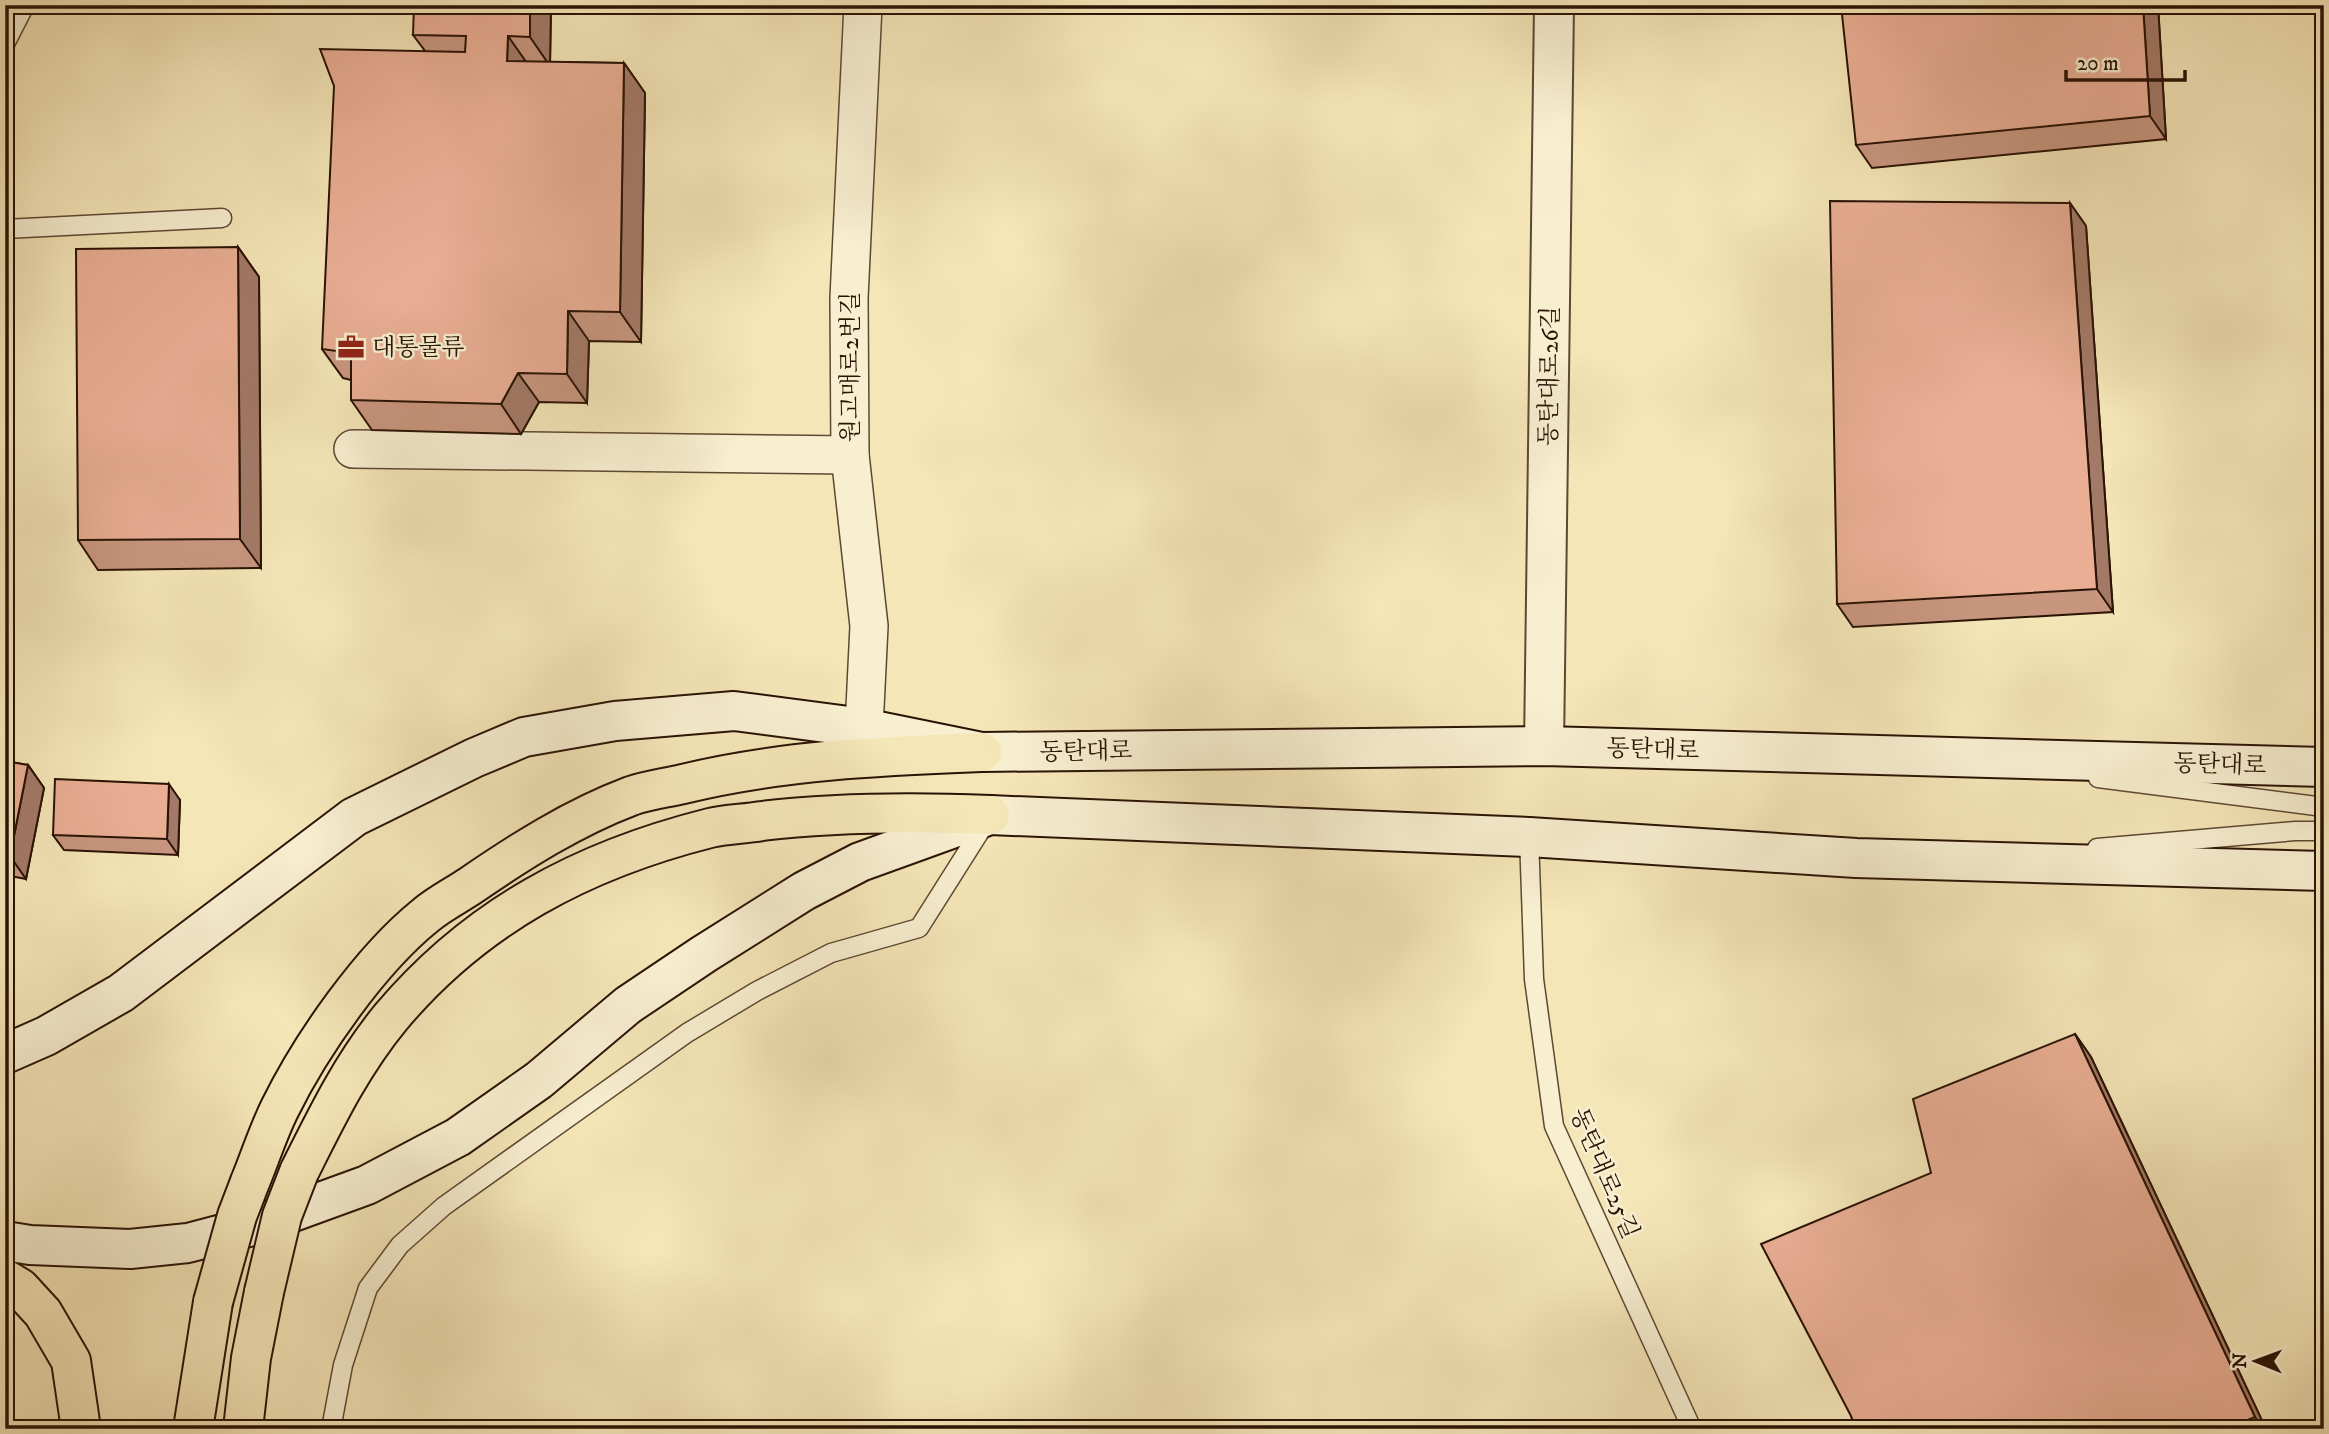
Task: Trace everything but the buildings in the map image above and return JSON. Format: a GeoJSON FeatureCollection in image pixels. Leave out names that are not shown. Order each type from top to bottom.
{"type":"FeatureCollection","features":[{"type":"Feature","properties":{"kind":"highway"},"geometry":{"type":"LineString","coordinates":[[193,1429],[213,1301],[237,1216],[279,1110],[314,1047],[360,985],[392,947],[426,915],[509,858],[559,828],[633,796],[723,774],[813,762],[982,752]]}},
{"type":"Feature","properties":{"kind":"highway"},"geometry":{"type":"LineString","coordinates":[[243,1429],[251,1358],[264,1292],[282,1216],[299,1172],[334,1102],[390,1018],[460,948],[498,918],[542,891],[615,859],[712,828],[788,818],[855,814],[990,815]]}},
{"type":"Feature","properties":{"kind":"highway"},"geometry":{"type":"LineString","coordinates":[[5,1279],[20,1288],[43,1313],[71,1361],[80,1429]]}},
{"type":"Feature","properties":{"kind":"main road","name":"동탄대로26길"},"geometry":{"type":"LineString","coordinates":[[1544,746],[1554,5]]}},
{"type":"Feature","properties":{"kind":"main road","name":"동탄대로"},"geometry":{"type":"LineString","coordinates":[[5,1054],[46,1036],[121,993],[354,817],[474,758],[524,737],[615,721],[734,711],[864,729],[982,752],[1544,746],[2324,767]]}},
{"type":"Feature","properties":{"kind":"main road"},"geometry":{"type":"LineString","coordinates":[[5,1241],[30,1245],[130,1249],[188,1243],[260,1224],[367,1185],[458,1137],[539,1080],[628,1005],[804,891],[860,862],[990,815],[1529,837],[1856,858],[2324,871]]}},
{"type":"Feature","properties":{"kind":"street","name":"원고매로2번길"},"geometry":{"type":"LineString","coordinates":[[863,5],[849,298],[850,455],[869,626],[864,729]]}},
{"type":"Feature","properties":{"kind":"street"},"geometry":{"type":"LineString","coordinates":[[353,449],[850,455]]}},
{"type":"Feature","properties":{"kind":"lane"},"geometry":{"type":"LineString","coordinates":[[5,44],[24,5]]}},
{"type":"Feature","properties":{"kind":"lane"},"geometry":{"type":"LineString","coordinates":[[5,229],[222,218]]}},
{"type":"Feature","properties":{"kind":"lane"},"geometry":{"type":"LineString","coordinates":[[1944,757],[2324,807]]}},
{"type":"Feature","properties":{"kind":"lane"},"geometry":{"type":"LineString","coordinates":[[331,1429],[343,1365],[368,1288],[400,1245],[444,1206],[687,1033],[757,990],[831,953],[919,928],[990,815]]}},
{"type":"Feature","properties":{"kind":"lane"},"geometry":{"type":"LineString","coordinates":[[1947,860],[2281,832],[2324,831]]}},
{"type":"Feature","properties":{"kind":"lane","name":"동탄대로25길"},"geometry":{"type":"LineString","coordinates":[[1529,837],[1534,979],[1554,1126],[1692,1429]]}},
{"type":"Feature","properties":{"kind":"place","name":"대통물류"},"geometry":{"type":"Point","coordinates":[351,347]}}]}
